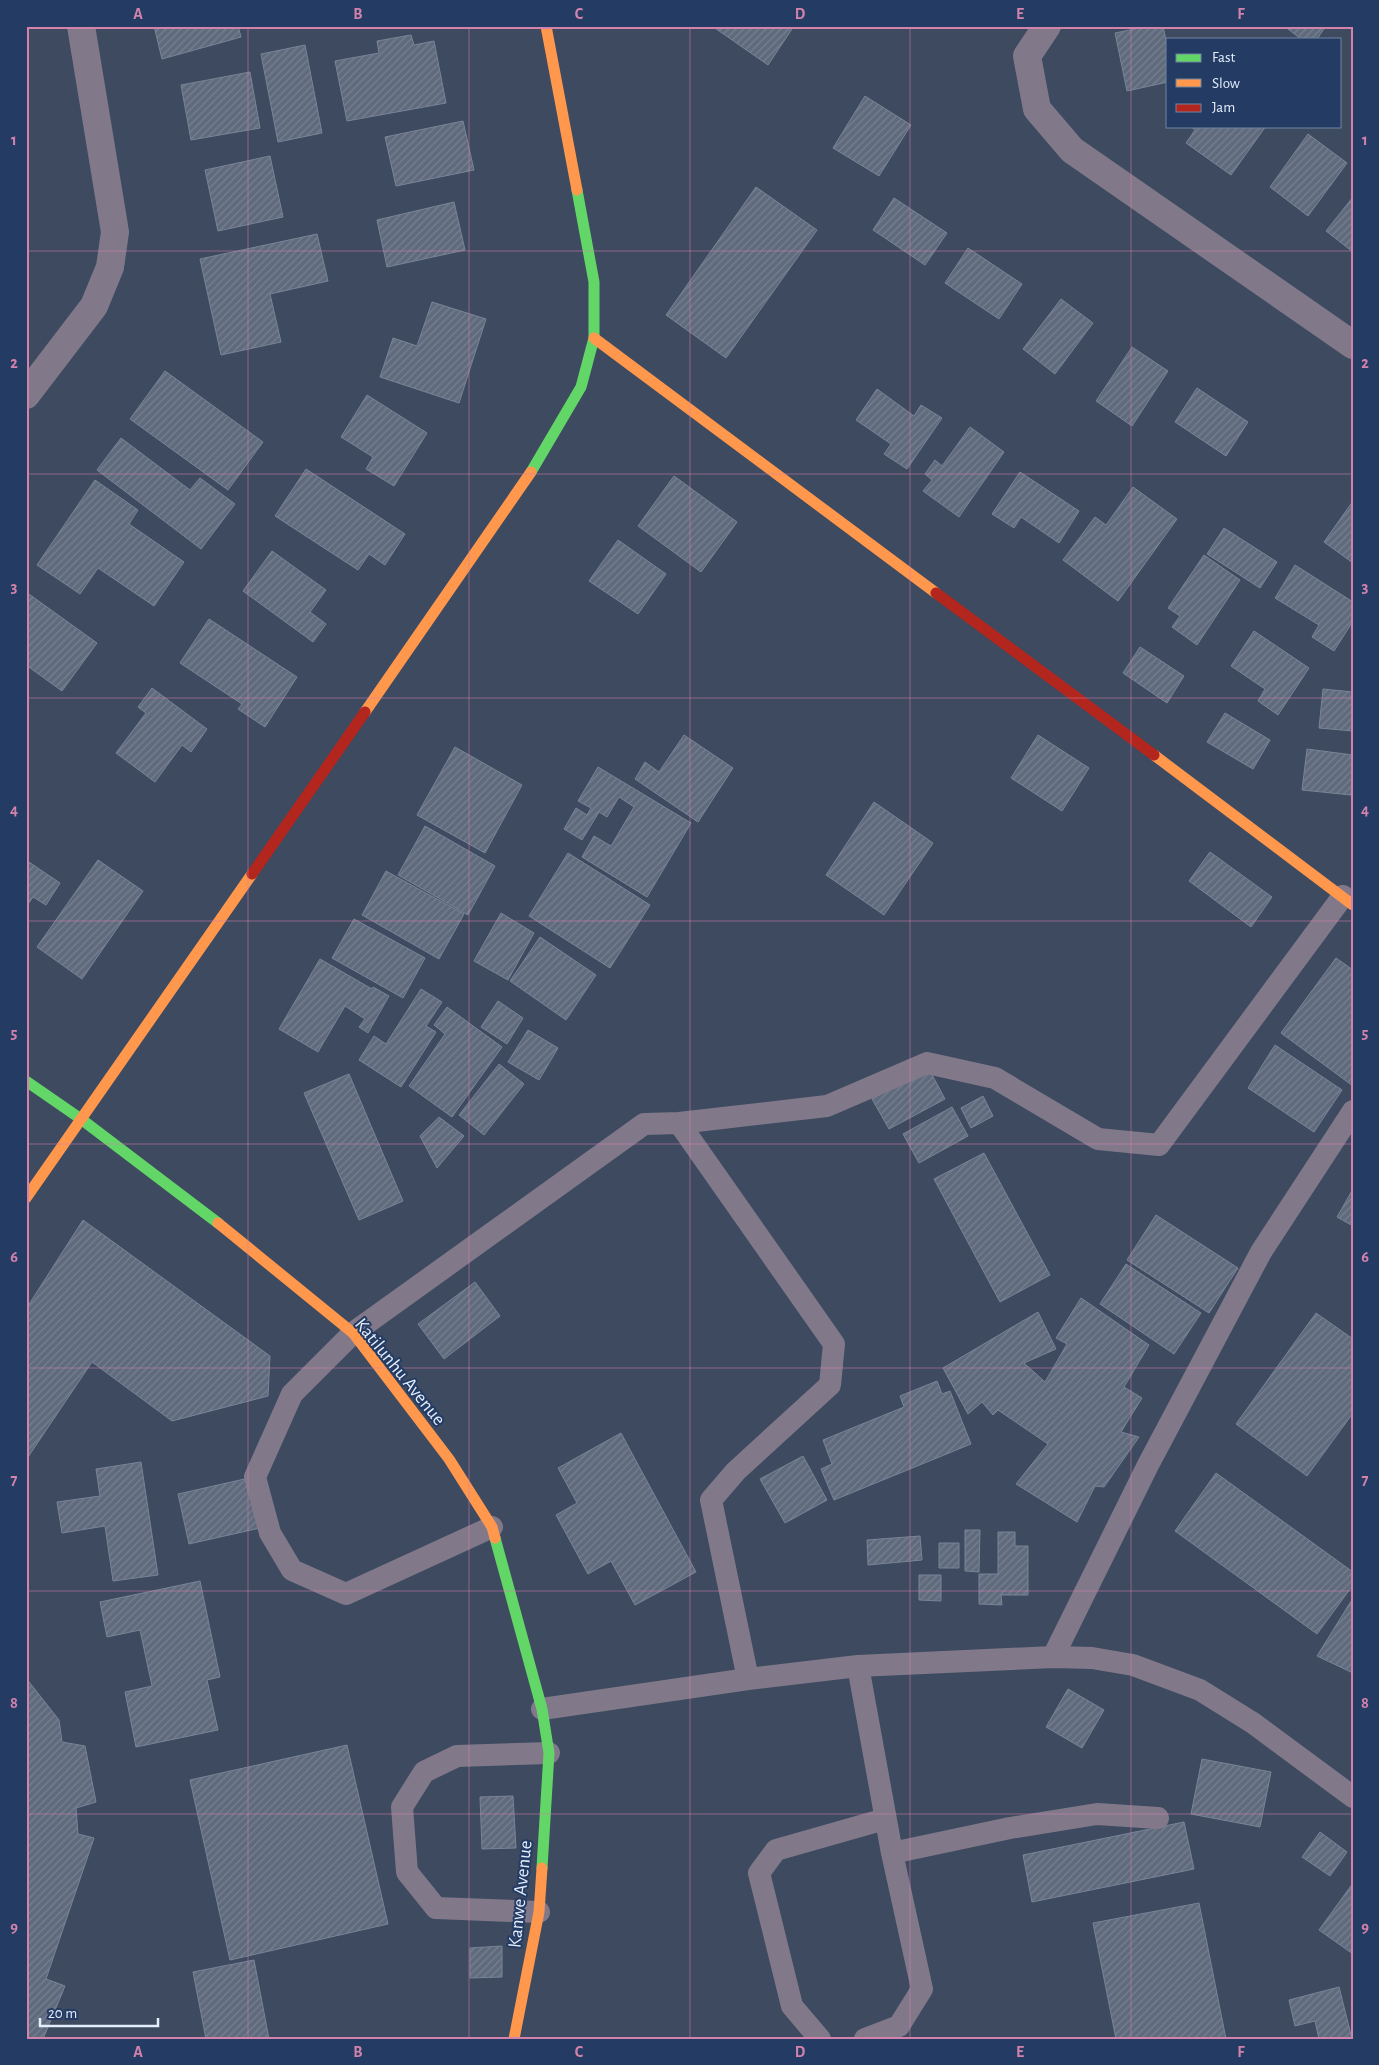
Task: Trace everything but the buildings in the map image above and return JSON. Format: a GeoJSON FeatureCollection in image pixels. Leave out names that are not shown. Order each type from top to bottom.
{"type":"FeatureCollection","features":[{"type":"Feature","properties":{"kind":"street"},"geometry":{"type":"LineString","coordinates":[[26,395],[94,306],[110,267],[116,232],[81,26]]}},
{"type":"Feature","properties":{"kind":"street"},"geometry":{"type":"LineString","coordinates":[[26,1198],[523,486],[581,387],[594,338],[594,282],[546,26]]}},
{"type":"Feature","properties":{"kind":"street"},"geometry":{"type":"LineString","coordinates":[[1047,26],[1027,56],[1037,109],[1072,150],[1353,345]]}},
{"type":"Feature","properties":{"kind":"street"},"geometry":{"type":"LineString","coordinates":[[594,338],[1349,894]]}},
{"type":"Feature","properties":{"kind":"street","name":"Katilunhu Avenue"},"geometry":{"type":"LineString","coordinates":[[26,1081],[81,1119],[235,1236],[353,1333],[449,1459],[492,1527],[542,1709],[549,1753]]}},
{"type":"Feature","properties":{"kind":"street","name":"Kanwe Avenue"},"geometry":{"type":"LineString","coordinates":[[514,2039],[539,1912],[549,1753]]}},
{"type":"Feature","properties":{"kind":"lane"},"geometry":{"type":"LineString","coordinates":[[492,1527],[346,1594],[292,1570],[270,1533],[255,1476],[292,1394],[353,1333],[644,1124],[679,1123],[827,1106],[927,1063],[995,1078],[1098,1139],[1159,1145],[1349,894]]}},
{"type":"Feature","properties":{"kind":"lane"},"geometry":{"type":"LineString","coordinates":[[1053,1657],[1148,1465],[1261,1252],[1353,1111]]}},
{"type":"Feature","properties":{"kind":"lane"},"geometry":{"type":"LineString","coordinates":[[679,1123],[834,1344],[830,1385],[736,1471],[711,1500],[748,1679]]}},
{"type":"Feature","properties":{"kind":"lane"},"geometry":{"type":"LineString","coordinates":[[542,1709],[748,1679],[858,1666],[1053,1657],[1092,1658],[1133,1665],[1200,1690],[1253,1723],[1353,1797]]}},
{"type":"Feature","properties":{"kind":"lane"},"geometry":{"type":"LineString","coordinates":[[858,1666],[885,1819],[922,1989],[899,2026],[865,2039]]}},
{"type":"Feature","properties":{"kind":"lane"},"geometry":{"type":"LineString","coordinates":[[539,1912],[436,1908],[407,1872],[402,1808],[424,1772],[457,1756],[549,1753]]}},
{"type":"Feature","properties":{"kind":"lane"},"geometry":{"type":"LineString","coordinates":[[892,1853],[1010,1828],[1097,1814],[1158,1818]]}},
{"type":"Feature","properties":{"kind":"lane"},"geometry":{"type":"LineString","coordinates":[[820,2039],[792,2006],[759,1873],[776,1850],[885,1819]]}},
{"type":"Feature","properties":{"kind":"traffic: fast"},"geometry":{"type":"LineString","coordinates":[[531,472],[581,387],[594,338],[594,282],[577,190]]}},
{"type":"Feature","properties":{"kind":"traffic: fast"},"geometry":{"type":"LineString","coordinates":[[26,1081],[81,1119],[218,1223]]}},
{"type":"Feature","properties":{"kind":"traffic: fast"},"geometry":{"type":"LineString","coordinates":[[495,1538],[542,1709],[549,1753],[542,1868]]}},
{"type":"Feature","properties":{"kind":"traffic: slow"},"geometry":{"type":"LineString","coordinates":[[546,26],[577,190]]}},
{"type":"Feature","properties":{"kind":"traffic: slow"},"geometry":{"type":"LineString","coordinates":[[594,338],[936,593]]}},
{"type":"Feature","properties":{"kind":"traffic: slow"},"geometry":{"type":"LineString","coordinates":[[365,712],[531,472]]}},
{"type":"Feature","properties":{"kind":"traffic: slow"},"geometry":{"type":"LineString","coordinates":[[1154,755],[1353,905]]}},
{"type":"Feature","properties":{"kind":"traffic: slow"},"geometry":{"type":"LineString","coordinates":[[26,1198],[252,874]]}},
{"type":"Feature","properties":{"kind":"traffic: slow"},"geometry":{"type":"LineString","coordinates":[[218,1223],[353,1333],[449,1459],[492,1527],[495,1538]]}},
{"type":"Feature","properties":{"kind":"traffic: slow"},"geometry":{"type":"LineString","coordinates":[[514,2039],[539,1912],[542,1868]]}},
{"type":"Feature","properties":{"kind":"traffic: jam"},"geometry":{"type":"LineString","coordinates":[[936,593],[1154,755]]}},
{"type":"Feature","properties":{"kind":"traffic: jam"},"geometry":{"type":"LineString","coordinates":[[252,874],[365,712]]}}]}
